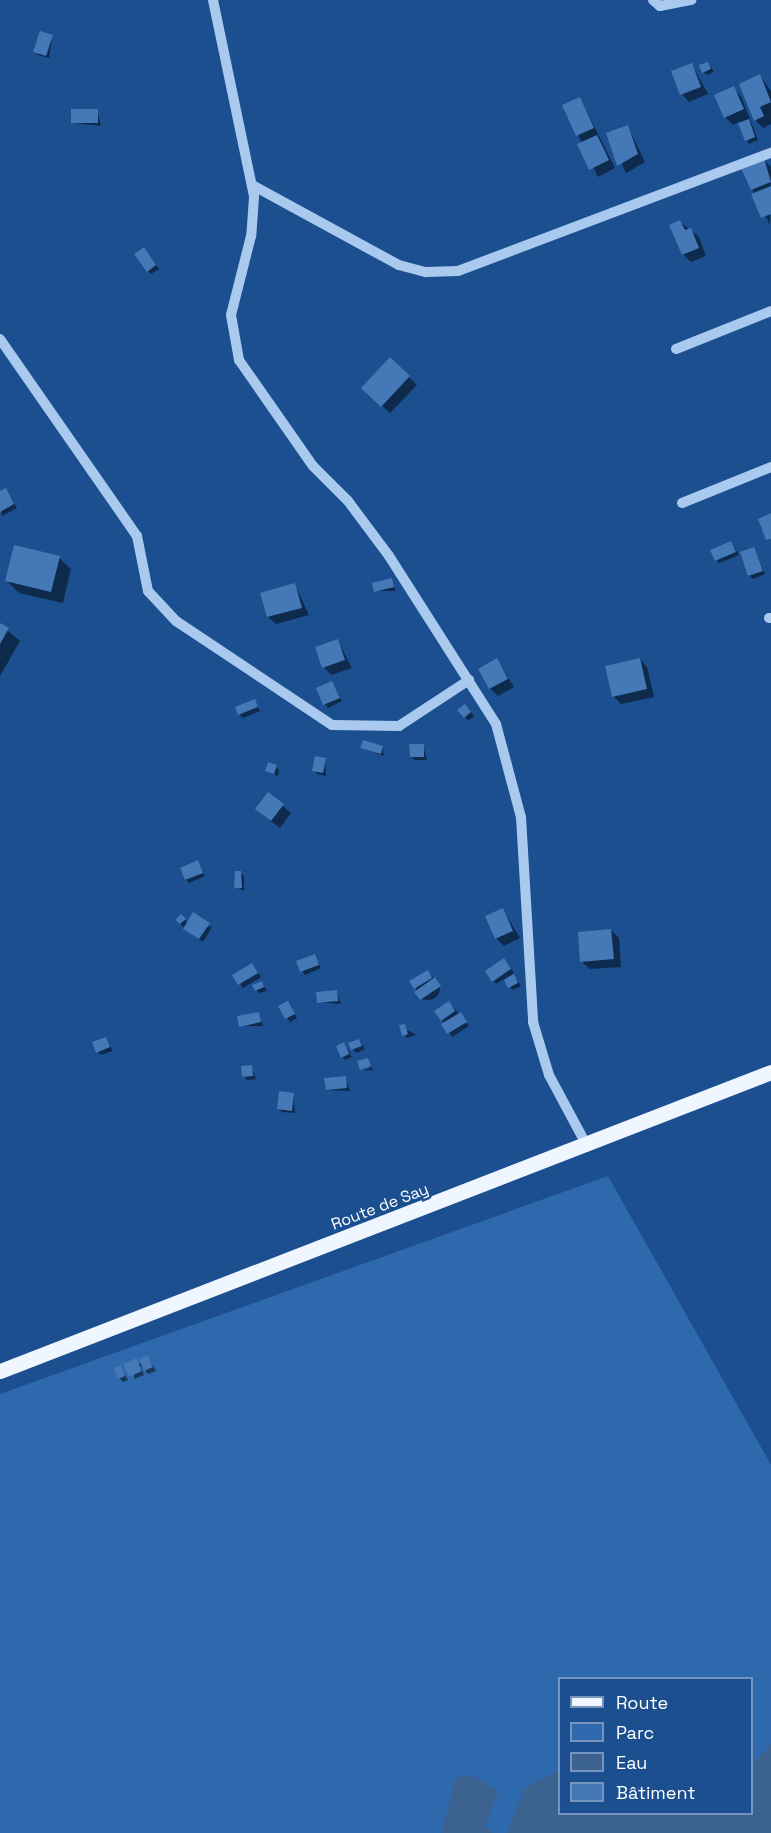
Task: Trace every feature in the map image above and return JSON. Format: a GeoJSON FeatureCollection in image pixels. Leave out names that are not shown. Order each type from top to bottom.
{"type":"FeatureCollection","features":[{"type":"Feature","properties":{"kind":"main road","name":"Route de Say"},"geometry":{"type":"LineString","coordinates":[[0,1371],[587,1146],[771,1072]]}},
{"type":"Feature","properties":{"kind":"street"},"geometry":{"type":"LineString","coordinates":[[213,0],[252,185],[251,236],[231,315],[239,360],[313,466],[348,501],[389,556],[496,724],[521,817],[534,1022],[549,1075],[587,1146]]}},
{"type":"Feature","properties":{"kind":"street"},"geometry":{"type":"LineString","coordinates":[[653,0],[660,6],[691,0]]}},
{"type":"Feature","properties":{"kind":"street"},"geometry":{"type":"LineString","coordinates":[[252,185],[399,265],[426,272],[458,271],[771,153]]}},
{"type":"Feature","properties":{"kind":"street"},"geometry":{"type":"LineString","coordinates":[[676,349],[771,311]]}},
{"type":"Feature","properties":{"kind":"street"},"geometry":{"type":"LineString","coordinates":[[0,339],[137,536],[148,591],[176,621],[332,725],[399,726],[469,680]]}},
{"type":"Feature","properties":{"kind":"street"},"geometry":{"type":"LineString","coordinates":[[682,503],[771,467]]}},
{"type":"Feature","properties":{"kind":"green space"},"geometry":{"type":"Polygon","coordinates":[[[608,1176],[771,1465],[771,1833],[0,1833],[0,1394],[608,1176]]]}},
{"type":"Feature","properties":{"kind":"water"},"geometry":{"type":"Polygon","coordinates":[[[771,1744],[771,1833],[507,1833],[524,1789],[558,1771],[558,1815],[753,1815],[753,1764],[771,1744]]]}},
{"type":"Feature","properties":{"kind":"water"},"geometry":{"type":"Polygon","coordinates":[[[472,1775],[499,1792],[484,1825],[493,1833],[441,1833],[456,1778],[472,1775]]]}},
{"type":"Feature","properties":{"kind":"building"},"geometry":{"type":"Polygon","coordinates":[[[40,31],[53,35],[46,56],[33,52],[40,31]]]}},
{"type":"Feature","properties":{"kind":"building"},"geometry":{"type":"Polygon","coordinates":[[[708,62],[711,69],[702,73],[699,65],[708,62]]]}},
{"type":"Feature","properties":{"kind":"building"},"geometry":{"type":"Polygon","coordinates":[[[692,63],[701,87],[680,95],[671,71],[692,63]]]}},
{"type":"Feature","properties":{"kind":"building"},"geometry":{"type":"Polygon","coordinates":[[[760,74],[771,102],[760,107],[764,116],[754,121],[739,84],[760,74]]]}},
{"type":"Feature","properties":{"kind":"building"},"geometry":{"type":"Polygon","coordinates":[[[734,86],[744,109],[724,118],[714,95],[734,86]]]}},
{"type":"Feature","properties":{"kind":"building"},"geometry":{"type":"Polygon","coordinates":[[[580,97],[594,128],[576,136],[562,105],[580,97]]]}},
{"type":"Feature","properties":{"kind":"building"},"geometry":{"type":"Polygon","coordinates":[[[71,109],[98,109],[98,123],[71,123],[71,109]]]}},
{"type":"Feature","properties":{"kind":"building"},"geometry":{"type":"Polygon","coordinates":[[[749,119],[755,137],[745,141],[738,123],[749,119]]]}},
{"type":"Feature","properties":{"kind":"building"},"geometry":{"type":"Polygon","coordinates":[[[628,125],[638,154],[617,166],[606,133],[628,125]]]}},
{"type":"Feature","properties":{"kind":"building"},"geometry":{"type":"Polygon","coordinates":[[[597,135],[609,160],[589,170],[577,144],[597,135]]]}},
{"type":"Feature","properties":{"kind":"building"},"geometry":{"type":"Polygon","coordinates":[[[764,158],[771,182],[751,190],[741,168],[764,158]]]}},
{"type":"Feature","properties":{"kind":"building"},"geometry":{"type":"Polygon","coordinates":[[[771,186],[771,214],[761,218],[751,194],[771,186]]]}},
{"type":"Feature","properties":{"kind":"building"},"geometry":{"type":"Polygon","coordinates":[[[680,220],[685,230],[691,228],[699,248],[682,255],[669,225],[680,220]]]}},
{"type":"Feature","properties":{"kind":"building"},"geometry":{"type":"Polygon","coordinates":[[[144,247],[156,265],[147,272],[134,254],[144,247]]]}},
{"type":"Feature","properties":{"kind":"building"},"geometry":{"type":"Polygon","coordinates":[[[390,357],[410,376],[381,407],[361,388],[390,357]]]}},
{"type":"Feature","properties":{"kind":"building"},"geometry":{"type":"Polygon","coordinates":[[[6,488],[14,504],[0,512],[0,491],[6,488]]]}},
{"type":"Feature","properties":{"kind":"building"},"geometry":{"type":"Polygon","coordinates":[[[771,513],[771,539],[766,540],[758,519],[771,513]]]}},
{"type":"Feature","properties":{"kind":"building"},"geometry":{"type":"Polygon","coordinates":[[[731,541],[736,552],[715,561],[710,550],[731,541]]]}},
{"type":"Feature","properties":{"kind":"building"},"geometry":{"type":"Polygon","coordinates":[[[14,545],[60,556],[51,592],[5,581],[14,545]]]}},
{"type":"Feature","properties":{"kind":"building"},"geometry":{"type":"Polygon","coordinates":[[[754,547],[763,571],[748,576],[740,552],[754,547]]]}},
{"type":"Feature","properties":{"kind":"building"},"geometry":{"type":"Polygon","coordinates":[[[392,578],[394,587],[374,592],[372,583],[392,578]]]}},
{"type":"Feature","properties":{"kind":"building"},"geometry":{"type":"Polygon","coordinates":[[[295,583],[302,608],[267,617],[260,593],[295,583]]]}},
{"type":"Feature","properties":{"kind":"building"},"geometry":{"type":"Polygon","coordinates":[[[0,623],[9,628],[0,644],[0,623]]]}},
{"type":"Feature","properties":{"kind":"building"},"geometry":{"type":"Polygon","coordinates":[[[338,639],[345,660],[322,668],[315,647],[338,639]]]}},
{"type":"Feature","properties":{"kind":"building"},"geometry":{"type":"Polygon","coordinates":[[[497,658],[508,679],[489,689],[478,669],[497,658]]]}},
{"type":"Feature","properties":{"kind":"building"},"geometry":{"type":"Polygon","coordinates":[[[640,658],[647,689],[612,697],[605,666],[640,658]]]}},
{"type":"Feature","properties":{"kind":"building"},"geometry":{"type":"Polygon","coordinates":[[[332,681],[340,698],[323,705],[316,688],[332,681]]]}},
{"type":"Feature","properties":{"kind":"building"},"geometry":{"type":"Polygon","coordinates":[[[255,699],[258,707],[238,715],[235,707],[255,699]]]}},
{"type":"Feature","properties":{"kind":"building"},"geometry":{"type":"Polygon","coordinates":[[[465,704],[471,712],[464,718],[457,710],[465,704]]]}},
{"type":"Feature","properties":{"kind":"building"},"geometry":{"type":"Polygon","coordinates":[[[363,740],[383,746],[381,754],[360,748],[363,740]]]}},
{"type":"Feature","properties":{"kind":"building"},"geometry":{"type":"Polygon","coordinates":[[[409,744],[424,744],[424,757],[410,757],[409,744]]]}},
{"type":"Feature","properties":{"kind":"building"},"geometry":{"type":"Polygon","coordinates":[[[315,756],[326,758],[323,773],[312,771],[315,756]]]}},
{"type":"Feature","properties":{"kind":"building"},"geometry":{"type":"Polygon","coordinates":[[[268,762],[277,765],[274,774],[265,771],[268,762]]]}},
{"type":"Feature","properties":{"kind":"building"},"geometry":{"type":"Polygon","coordinates":[[[268,792],[284,804],[271,821],[255,809],[268,792]]]}},
{"type":"Feature","properties":{"kind":"building"},"geometry":{"type":"Polygon","coordinates":[[[198,860],[203,873],[185,880],[180,868],[198,860]]]}},
{"type":"Feature","properties":{"kind":"building"},"geometry":{"type":"Polygon","coordinates":[[[235,871],[241,871],[242,888],[234,888],[235,871]]]}},
{"type":"Feature","properties":{"kind":"building"},"geometry":{"type":"Polygon","coordinates":[[[503,908],[513,931],[495,939],[485,916],[503,908]]]}},
{"type":"Feature","properties":{"kind":"building"},"geometry":{"type":"Polygon","coordinates":[[[193,912],[210,923],[199,939],[183,929],[193,912]]]}},
{"type":"Feature","properties":{"kind":"building"},"geometry":{"type":"Polygon","coordinates":[[[181,914],[186,919],[180,924],[175,920],[181,914]]]}},
{"type":"Feature","properties":{"kind":"building"},"geometry":{"type":"Polygon","coordinates":[[[611,929],[614,959],[580,962],[578,932],[611,929]]]}},
{"type":"Feature","properties":{"kind":"building"},"geometry":{"type":"Polygon","coordinates":[[[315,954],[319,965],[300,972],[296,961],[315,954]]]}},
{"type":"Feature","properties":{"kind":"building"},"geometry":{"type":"Polygon","coordinates":[[[504,958],[511,969],[492,982],[485,971],[504,958]]]}},
{"type":"Feature","properties":{"kind":"building"},"geometry":{"type":"Polygon","coordinates":[[[252,963],[258,973],[238,985],[232,975],[252,963]]]}},
{"type":"Feature","properties":{"kind":"building"},"geometry":{"type":"Polygon","coordinates":[[[428,970],[432,978],[414,989],[409,981],[428,970]]]}},
{"type":"Feature","properties":{"kind":"building"},"geometry":{"type":"Polygon","coordinates":[[[514,974],[518,983],[508,988],[504,980],[514,974]]]}},
{"type":"Feature","properties":{"kind":"building"},"geometry":{"type":"Polygon","coordinates":[[[435,977],[441,986],[420,1000],[414,992],[435,977]]]}},
{"type":"Feature","properties":{"kind":"building"},"geometry":{"type":"Polygon","coordinates":[[[262,981],[264,987],[255,991],[252,985],[262,981]]]}},
{"type":"Feature","properties":{"kind":"building"},"geometry":{"type":"Polygon","coordinates":[[[337,990],[338,1001],[317,1003],[316,992],[337,990]]]}},
{"type":"Feature","properties":{"kind":"building"},"geometry":{"type":"Polygon","coordinates":[[[288,1001],[295,1014],[285,1019],[278,1006],[288,1001]]]}},
{"type":"Feature","properties":{"kind":"building"},"geometry":{"type":"Polygon","coordinates":[[[449,1001],[455,1011],[441,1021],[434,1011],[449,1001]]]}},
{"type":"Feature","properties":{"kind":"building"},"geometry":{"type":"Polygon","coordinates":[[[259,1012],[261,1022],[239,1027],[237,1016],[259,1012]]]}},
{"type":"Feature","properties":{"kind":"building"},"geometry":{"type":"Polygon","coordinates":[[[461,1012],[467,1022],[447,1034],[441,1024],[461,1012]]]}},
{"type":"Feature","properties":{"kind":"building"},"geometry":{"type":"Polygon","coordinates":[[[405,1024],[408,1034],[402,1036],[399,1025],[405,1024]]]}},
{"type":"Feature","properties":{"kind":"building"},"geometry":{"type":"Polygon","coordinates":[[[106,1037],[110,1047],[96,1053],[92,1042],[106,1037]]]}},
{"type":"Feature","properties":{"kind":"building"},"geometry":{"type":"Polygon","coordinates":[[[359,1039],[362,1046],[351,1050],[348,1043],[359,1039]]]}},
{"type":"Feature","properties":{"kind":"building"},"geometry":{"type":"Polygon","coordinates":[[[344,1042],[349,1054],[341,1058],[336,1046],[344,1042]]]}},
{"type":"Feature","properties":{"kind":"building"},"geometry":{"type":"Polygon","coordinates":[[[368,1058],[371,1066],[360,1070],[357,1061],[368,1058]]]}},
{"type":"Feature","properties":{"kind":"building"},"geometry":{"type":"Polygon","coordinates":[[[252,1065],[253,1076],[242,1077],[241,1066],[252,1065]]]}},
{"type":"Feature","properties":{"kind":"building"},"geometry":{"type":"Polygon","coordinates":[[[346,1076],[347,1088],[326,1090],[324,1078],[346,1076]]]}},
{"type":"Feature","properties":{"kind":"building"},"geometry":{"type":"Polygon","coordinates":[[[279,1091],[294,1093],[292,1111],[277,1109],[279,1091]]]}},
{"type":"Feature","properties":{"kind":"building"},"geometry":{"type":"Polygon","coordinates":[[[148,1355],[153,1367],[144,1371],[139,1359],[148,1355]]]}},
{"type":"Feature","properties":{"kind":"building"},"geometry":{"type":"Polygon","coordinates":[[[137,1358],[142,1371],[129,1377],[123,1364],[137,1358]]]}},
{"type":"Feature","properties":{"kind":"building"},"geometry":{"type":"Polygon","coordinates":[[[121,1365],[125,1376],[118,1379],[114,1368],[121,1365]]]}}]}
